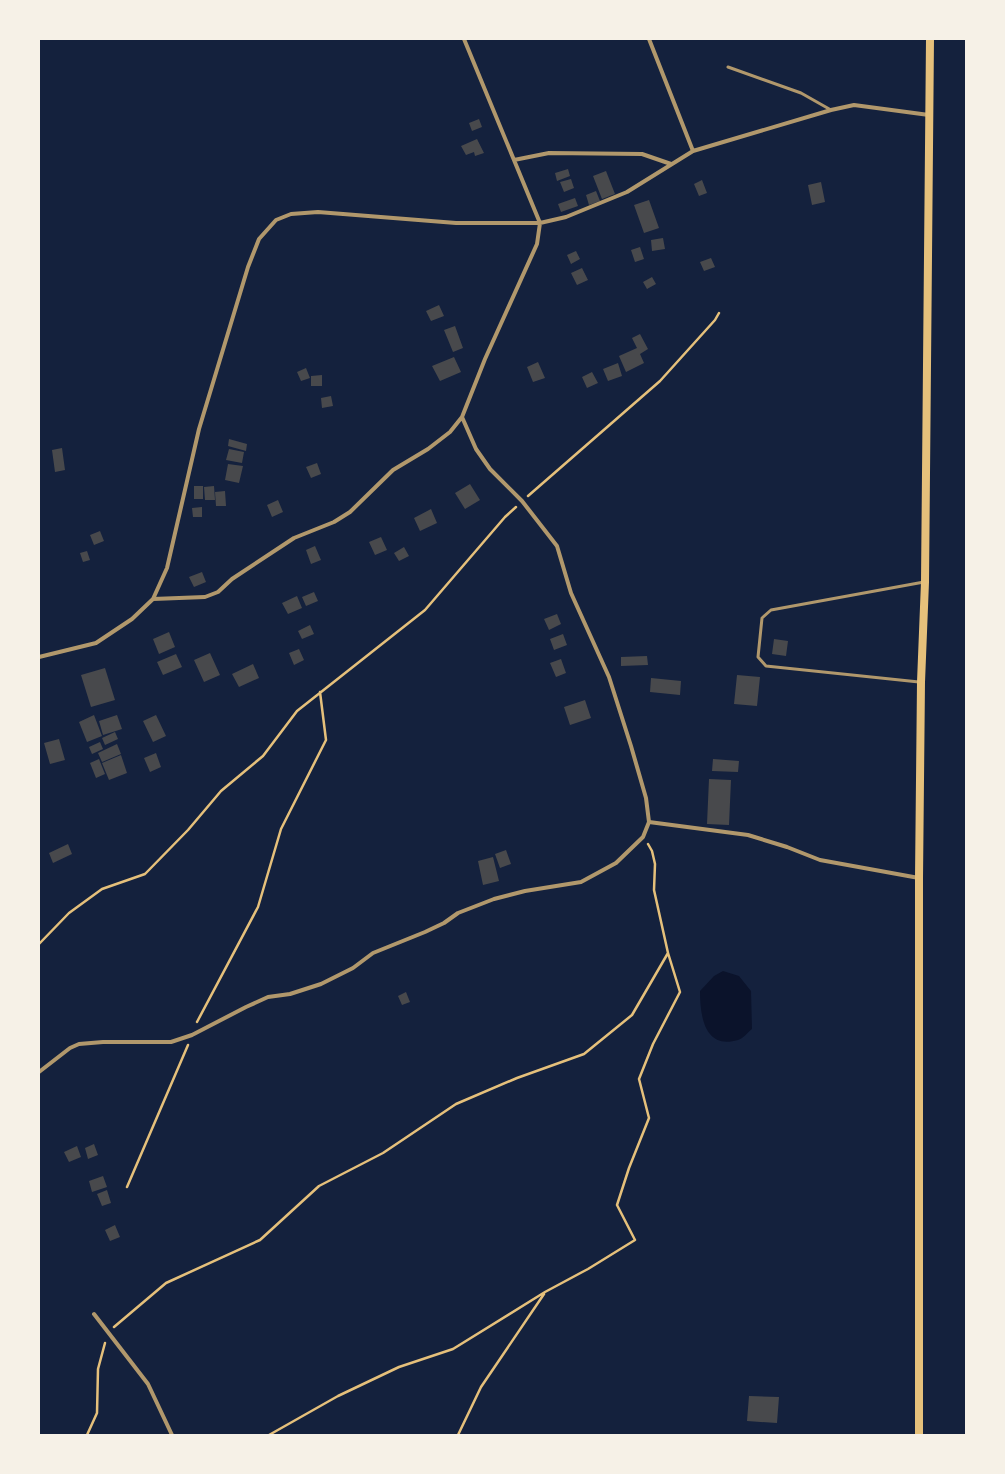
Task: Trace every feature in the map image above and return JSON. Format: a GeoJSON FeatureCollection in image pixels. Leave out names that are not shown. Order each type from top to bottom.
{"type":"FeatureCollection","features":[{"type":"Feature","properties":{"kind":"main road"},"geometry":{"type":"LineString","coordinates":[[919,1435],[919,878],[921,682],[925,582],[930,39]]}},
{"type":"Feature","properties":{"kind":"street"},"geometry":{"type":"LineString","coordinates":[[153,599],[205,597],[218,592],[232,579],[294,538],[334,522],[350,512],[393,470],[428,449],[450,432],[462,416],[485,359],[537,244],[540,223],[464,39]]}},
{"type":"Feature","properties":{"kind":"street"},"geometry":{"type":"LineString","coordinates":[[650,39],[694,151]]}},
{"type":"Feature","properties":{"kind":"street"},"geometry":{"type":"LineString","coordinates":[[39,657],[96,643],[132,619],[153,599],[167,568],[200,429],[248,267],[259,239],[276,220],[291,214],[318,212],[456,223],[540,223],[566,217],[627,192],[694,151],[831,110],[854,105],[930,115]]}},
{"type":"Feature","properties":{"kind":"street"},"geometry":{"type":"LineString","coordinates":[[514,160],[549,154],[642,154],[671,164]]}},
{"type":"Feature","properties":{"kind":"street"},"geometry":{"type":"LineString","coordinates":[[39,1072],[70,1048],[79,1044],[103,1042],[144,1044],[171,1042],[192,1035],[246,1006],[268,997],[290,994],[321,984],[353,968],[373,953],[444,923],[458,912],[494,899],[525,891],[581,882],[616,863],[643,837],[649,822],[646,798],[609,677],[571,593],[557,546],[522,501],[490,469],[480,454],[462,416]]}},
{"type":"Feature","properties":{"kind":"street"},"geometry":{"type":"LineString","coordinates":[[649,822],[748,835],[787,847],[820,860],[919,878]]}},
{"type":"Feature","properties":{"kind":"street"},"geometry":{"type":"LineString","coordinates":[[94,1314],[148,1384],[172,1435]]}},
{"type":"Feature","properties":{"kind":"lane"},"geometry":{"type":"LineString","coordinates":[[728,67],[801,93],[831,110]]}},
{"type":"Feature","properties":{"kind":"lane"},"geometry":{"type":"LineString","coordinates":[[921,682],[766,666],[758,657],[762,618],[771,610],[925,582]]}},
{"type":"Feature","properties":{"kind":"path"},"geometry":{"type":"LineString","coordinates":[[39,944],[69,913],[102,889],[145,874],[188,830],[221,791],[263,756],[297,711],[425,610],[505,517],[660,381],[715,320],[719,313]]}},
{"type":"Feature","properties":{"kind":"path"},"geometry":{"type":"LineString","coordinates":[[127,1187],[192,1035],[258,908],[281,829],[326,740],[320,692]]}},
{"type":"Feature","properties":{"kind":"path"},"geometry":{"type":"LineString","coordinates":[[269,1435],[338,1396],[399,1367],[453,1349],[545,1292],[588,1269],[635,1240],[617,1205],[629,1168],[649,1118],[639,1079],[653,1044],[680,992],[668,953],[654,890],[655,864],[652,851],[643,837]]}},
{"type":"Feature","properties":{"kind":"path"},"geometry":{"type":"LineString","coordinates":[[88,1435],[97,1414],[98,1369],[108,1332],[166,1283],[260,1240],[319,1186],[384,1153],[456,1104],[517,1078],[584,1054],[632,1015],[668,953]]}},
{"type":"Feature","properties":{"kind":"path"},"geometry":{"type":"LineString","coordinates":[[458,1435],[482,1387],[545,1292]]}},
{"type":"Feature","properties":{"kind":"water"},"geometry":{"type":"Polygon","coordinates":[[[723,971],[739,976],[751,991],[752,1029],[744,1037],[727,1042],[718,1040],[711,1035],[706,1028],[703,1020],[700,1000],[700,991],[714,976],[723,971]]]}},
{"type":"Feature","properties":{"kind":"building"},"geometry":{"type":"Polygon","coordinates":[[[479,119],[482,127],[472,131],[469,123],[479,119]]]}},
{"type":"Feature","properties":{"kind":"building"},"geometry":{"type":"Polygon","coordinates":[[[477,139],[484,153],[475,156],[474,152],[466,155],[461,146],[477,139]]]}},
{"type":"Feature","properties":{"kind":"building"},"geometry":{"type":"Polygon","coordinates":[[[568,169],[570,176],[557,181],[555,173],[568,169]]]}},
{"type":"Feature","properties":{"kind":"building"},"geometry":{"type":"Polygon","coordinates":[[[606,171],[615,194],[602,199],[593,176],[606,171]]]}},
{"type":"Feature","properties":{"kind":"building"},"geometry":{"type":"Polygon","coordinates":[[[571,179],[574,188],[564,192],[560,182],[571,179]]]}},
{"type":"Feature","properties":{"kind":"building"},"geometry":{"type":"Polygon","coordinates":[[[702,180],[707,193],[699,196],[694,184],[702,180]]]}},
{"type":"Feature","properties":{"kind":"building"},"geometry":{"type":"Polygon","coordinates":[[[821,182],[825,202],[812,205],[808,185],[821,182]]]}},
{"type":"Feature","properties":{"kind":"building"},"geometry":{"type":"Polygon","coordinates":[[[596,191],[600,201],[589,205],[586,195],[596,191]]]}},
{"type":"Feature","properties":{"kind":"building"},"geometry":{"type":"Polygon","coordinates":[[[575,198],[578,206],[561,212],[558,204],[575,198]]]}},
{"type":"Feature","properties":{"kind":"building"},"geometry":{"type":"Polygon","coordinates":[[[649,200],[659,228],[644,233],[634,205],[649,200]]]}},
{"type":"Feature","properties":{"kind":"building"},"geometry":{"type":"Polygon","coordinates":[[[663,238],[665,249],[652,251],[651,240],[663,238]]]}},
{"type":"Feature","properties":{"kind":"building"},"geometry":{"type":"Polygon","coordinates":[[[640,247],[644,259],[635,262],[631,250],[640,247]]]}},
{"type":"Feature","properties":{"kind":"building"},"geometry":{"type":"Polygon","coordinates":[[[576,251],[580,259],[571,264],[567,255],[576,251]]]}},
{"type":"Feature","properties":{"kind":"building"},"geometry":{"type":"Polygon","coordinates":[[[711,258],[715,267],[704,271],[700,262],[711,258]]]}},
{"type":"Feature","properties":{"kind":"building"},"geometry":{"type":"Polygon","coordinates":[[[582,268],[588,280],[577,285],[571,273],[582,268]]]}},
{"type":"Feature","properties":{"kind":"building"},"geometry":{"type":"Polygon","coordinates":[[[652,277],[656,284],[647,289],[643,282],[652,277]]]}},
{"type":"Feature","properties":{"kind":"building"},"geometry":{"type":"Polygon","coordinates":[[[439,305],[444,316],[431,321],[426,311],[439,305]]]}},
{"type":"Feature","properties":{"kind":"building"},"geometry":{"type":"Polygon","coordinates":[[[455,326],[463,348],[453,352],[444,330],[455,326]]]}},
{"type":"Feature","properties":{"kind":"building"},"geometry":{"type":"Polygon","coordinates":[[[640,334],[648,349],[640,354],[644,363],[626,372],[619,356],[637,348],[632,338],[640,334]]]}},
{"type":"Feature","properties":{"kind":"building"},"geometry":{"type":"Polygon","coordinates":[[[454,357],[461,372],[440,381],[432,366],[454,357]]]}},
{"type":"Feature","properties":{"kind":"building"},"geometry":{"type":"Polygon","coordinates":[[[538,362],[545,378],[533,382],[527,367],[538,362]]]}},
{"type":"Feature","properties":{"kind":"building"},"geometry":{"type":"Polygon","coordinates":[[[618,363],[622,376],[608,381],[603,369],[618,363]]]}},
{"type":"Feature","properties":{"kind":"building"},"geometry":{"type":"Polygon","coordinates":[[[306,368],[310,378],[301,381],[297,372],[306,368]]]}},
{"type":"Feature","properties":{"kind":"building"},"geometry":{"type":"Polygon","coordinates":[[[592,372],[598,383],[587,388],[582,377],[592,372]]]}},
{"type":"Feature","properties":{"kind":"building"},"geometry":{"type":"Polygon","coordinates":[[[322,375],[322,386],[311,386],[311,376],[322,375]]]}},
{"type":"Feature","properties":{"kind":"building"},"geometry":{"type":"Polygon","coordinates":[[[331,396],[333,406],[322,408],[321,398],[331,396]]]}},
{"type":"Feature","properties":{"kind":"building"},"geometry":{"type":"Polygon","coordinates":[[[229,439],[247,444],[246,451],[228,446],[229,439]]]}},
{"type":"Feature","properties":{"kind":"building"},"geometry":{"type":"Polygon","coordinates":[[[62,448],[65,470],[55,472],[52,450],[62,448]]]}},
{"type":"Feature","properties":{"kind":"building"},"geometry":{"type":"Polygon","coordinates":[[[229,449],[244,452],[242,463],[226,460],[229,449]]]}},
{"type":"Feature","properties":{"kind":"building"},"geometry":{"type":"Polygon","coordinates":[[[317,463],[321,474],[311,478],[306,467],[317,463]]]}},
{"type":"Feature","properties":{"kind":"building"},"geometry":{"type":"Polygon","coordinates":[[[228,464],[243,466],[239,483],[225,480],[228,464]]]}},
{"type":"Feature","properties":{"kind":"building"},"geometry":{"type":"Polygon","coordinates":[[[470,484],[480,500],[465,509],[455,493],[470,484]]]}},
{"type":"Feature","properties":{"kind":"building"},"geometry":{"type":"Polygon","coordinates":[[[194,486],[203,486],[203,499],[194,499],[194,486]]]}},
{"type":"Feature","properties":{"kind":"building"},"geometry":{"type":"Polygon","coordinates":[[[214,486],[215,500],[205,500],[204,487],[214,486]]]}},
{"type":"Feature","properties":{"kind":"building"},"geometry":{"type":"Polygon","coordinates":[[[225,491],[226,506],[216,506],[215,492],[225,491]]]}},
{"type":"Feature","properties":{"kind":"building"},"geometry":{"type":"Polygon","coordinates":[[[278,500],[283,512],[272,517],[267,505],[278,500]]]}},
{"type":"Feature","properties":{"kind":"building"},"geometry":{"type":"Polygon","coordinates":[[[202,507],[202,517],[193,517],[192,508],[202,507]]]}},
{"type":"Feature","properties":{"kind":"building"},"geometry":{"type":"Polygon","coordinates":[[[431,509],[437,523],[420,531],[414,518],[431,509]]]}},
{"type":"Feature","properties":{"kind":"building"},"geometry":{"type":"Polygon","coordinates":[[[100,531],[104,541],[94,545],[90,535],[100,531]]]}},
{"type":"Feature","properties":{"kind":"building"},"geometry":{"type":"Polygon","coordinates":[[[381,537],[387,550],[375,555],[369,542],[381,537]]]}},
{"type":"Feature","properties":{"kind":"building"},"geometry":{"type":"Polygon","coordinates":[[[315,546],[321,560],[311,564],[306,550],[315,546]]]}},
{"type":"Feature","properties":{"kind":"building"},"geometry":{"type":"Polygon","coordinates":[[[404,547],[409,556],[399,561],[394,553],[404,547]]]}},
{"type":"Feature","properties":{"kind":"building"},"geometry":{"type":"Polygon","coordinates":[[[87,551],[90,560],[83,562],[80,553],[87,551]]]}},
{"type":"Feature","properties":{"kind":"building"},"geometry":{"type":"Polygon","coordinates":[[[202,572],[206,582],[194,587],[189,577],[202,572]]]}},
{"type":"Feature","properties":{"kind":"building"},"geometry":{"type":"Polygon","coordinates":[[[314,592],[318,601],[306,606],[302,597],[314,592]]]}},
{"type":"Feature","properties":{"kind":"building"},"geometry":{"type":"Polygon","coordinates":[[[297,596],[302,608],[288,614],[282,603],[297,596]]]}},
{"type":"Feature","properties":{"kind":"building"},"geometry":{"type":"Polygon","coordinates":[[[557,614],[561,624],[549,630],[544,619],[557,614]]]}},
{"type":"Feature","properties":{"kind":"building"},"geometry":{"type":"Polygon","coordinates":[[[310,625],[314,634],[302,639],[298,631],[310,625]]]}},
{"type":"Feature","properties":{"kind":"building"},"geometry":{"type":"Polygon","coordinates":[[[169,632],[175,647],[159,654],[153,639],[169,632]]]}},
{"type":"Feature","properties":{"kind":"building"},"geometry":{"type":"Polygon","coordinates":[[[563,634],[567,645],[554,650],[550,639],[563,634]]]}},
{"type":"Feature","properties":{"kind":"building"},"geometry":{"type":"Polygon","coordinates":[[[774,639],[788,641],[786,656],[772,654],[774,639]]]}},
{"type":"Feature","properties":{"kind":"building"},"geometry":{"type":"Polygon","coordinates":[[[299,649],[304,660],[294,665],[289,653],[299,649]]]}},
{"type":"Feature","properties":{"kind":"building"},"geometry":{"type":"Polygon","coordinates":[[[210,653],[220,675],[204,682],[194,660],[210,653]]]}},
{"type":"Feature","properties":{"kind":"building"},"geometry":{"type":"Polygon","coordinates":[[[176,654],[182,667],[163,675],[157,662],[176,654]]]}},
{"type":"Feature","properties":{"kind":"building"},"geometry":{"type":"Polygon","coordinates":[[[647,656],[648,665],[621,666],[621,657],[647,656]]]}},
{"type":"Feature","properties":{"kind":"building"},"geometry":{"type":"Polygon","coordinates":[[[561,659],[566,673],[556,677],[550,663],[561,659]]]}},
{"type":"Feature","properties":{"kind":"building"},"geometry":{"type":"Polygon","coordinates":[[[253,664],[259,678],[239,687],[232,674],[253,664]]]}},
{"type":"Feature","properties":{"kind":"building"},"geometry":{"type":"Polygon","coordinates":[[[105,668],[115,700],[91,707],[81,675],[105,668]]]}},
{"type":"Feature","properties":{"kind":"building"},"geometry":{"type":"Polygon","coordinates":[[[737,675],[760,677],[757,706],[734,704],[737,675]]]}},
{"type":"Feature","properties":{"kind":"building"},"geometry":{"type":"Polygon","coordinates":[[[651,678],[681,681],[680,695],[650,692],[651,678]]]}},
{"type":"Feature","properties":{"kind":"building"},"geometry":{"type":"Polygon","coordinates":[[[585,700],[591,718],[570,725],[564,707],[585,700]]]}},
{"type":"Feature","properties":{"kind":"building"},"geometry":{"type":"Polygon","coordinates":[[[94,715],[102,736],[87,742],[79,722],[94,715]]]}},
{"type":"Feature","properties":{"kind":"building"},"geometry":{"type":"Polygon","coordinates":[[[117,715],[122,729],[103,735],[99,721],[117,715]]]}},
{"type":"Feature","properties":{"kind":"building"},"geometry":{"type":"Polygon","coordinates":[[[156,715],[166,736],[153,742],[143,721],[156,715]]]}},
{"type":"Feature","properties":{"kind":"building"},"geometry":{"type":"Polygon","coordinates":[[[115,732],[118,739],[105,745],[102,738],[115,732]]]}},
{"type":"Feature","properties":{"kind":"building"},"geometry":{"type":"Polygon","coordinates":[[[59,739],[65,760],[50,764],[44,743],[59,739]]]}},
{"type":"Feature","properties":{"kind":"building"},"geometry":{"type":"Polygon","coordinates":[[[100,742],[103,749],[92,754],[89,747],[100,742]]]}},
{"type":"Feature","properties":{"kind":"building"},"geometry":{"type":"Polygon","coordinates":[[[117,744],[121,754],[102,762],[98,753],[117,744]]]}},
{"type":"Feature","properties":{"kind":"building"},"geometry":{"type":"Polygon","coordinates":[[[156,753],[161,767],[150,772],[144,758],[156,753]]]}},
{"type":"Feature","properties":{"kind":"building"},"geometry":{"type":"Polygon","coordinates":[[[121,755],[127,773],[109,780],[102,763],[121,755]]]}},
{"type":"Feature","properties":{"kind":"building"},"geometry":{"type":"Polygon","coordinates":[[[99,759],[105,774],[96,778],[90,763],[99,759]]]}},
{"type":"Feature","properties":{"kind":"building"},"geometry":{"type":"Polygon","coordinates":[[[713,759],[739,761],[738,772],[712,771],[713,759]]]}},
{"type":"Feature","properties":{"kind":"building"},"geometry":{"type":"Polygon","coordinates":[[[709,779],[731,780],[729,825],[707,824],[709,779]]]}},
{"type":"Feature","properties":{"kind":"building"},"geometry":{"type":"Polygon","coordinates":[[[68,844],[72,854],[53,863],[49,853],[68,844]]]}},
{"type":"Feature","properties":{"kind":"building"},"geometry":{"type":"Polygon","coordinates":[[[506,850],[511,864],[500,868],[495,854],[506,850]]]}},
{"type":"Feature","properties":{"kind":"building"},"geometry":{"type":"Polygon","coordinates":[[[493,857],[499,881],[483,885],[478,861],[493,857]]]}},
{"type":"Feature","properties":{"kind":"building"},"geometry":{"type":"Polygon","coordinates":[[[406,992],[410,1002],[402,1005],[398,996],[406,992]]]}},
{"type":"Feature","properties":{"kind":"building"},"geometry":{"type":"Polygon","coordinates":[[[94,1144],[98,1155],[88,1159],[85,1148],[94,1144]]]}},
{"type":"Feature","properties":{"kind":"building"},"geometry":{"type":"Polygon","coordinates":[[[77,1146],[81,1157],[69,1162],[64,1152],[77,1146]]]}},
{"type":"Feature","properties":{"kind":"building"},"geometry":{"type":"Polygon","coordinates":[[[103,1176],[107,1187],[92,1192],[89,1181],[103,1176]]]}},
{"type":"Feature","properties":{"kind":"building"},"geometry":{"type":"Polygon","coordinates":[[[107,1190],[111,1203],[102,1206],[97,1194],[107,1190]]]}},
{"type":"Feature","properties":{"kind":"building"},"geometry":{"type":"Polygon","coordinates":[[[115,1225],[120,1237],[110,1241],[105,1230],[115,1225]]]}},
{"type":"Feature","properties":{"kind":"building"},"geometry":{"type":"Polygon","coordinates":[[[749,1396],[779,1397],[777,1423],[747,1421],[749,1396]]]}}]}
